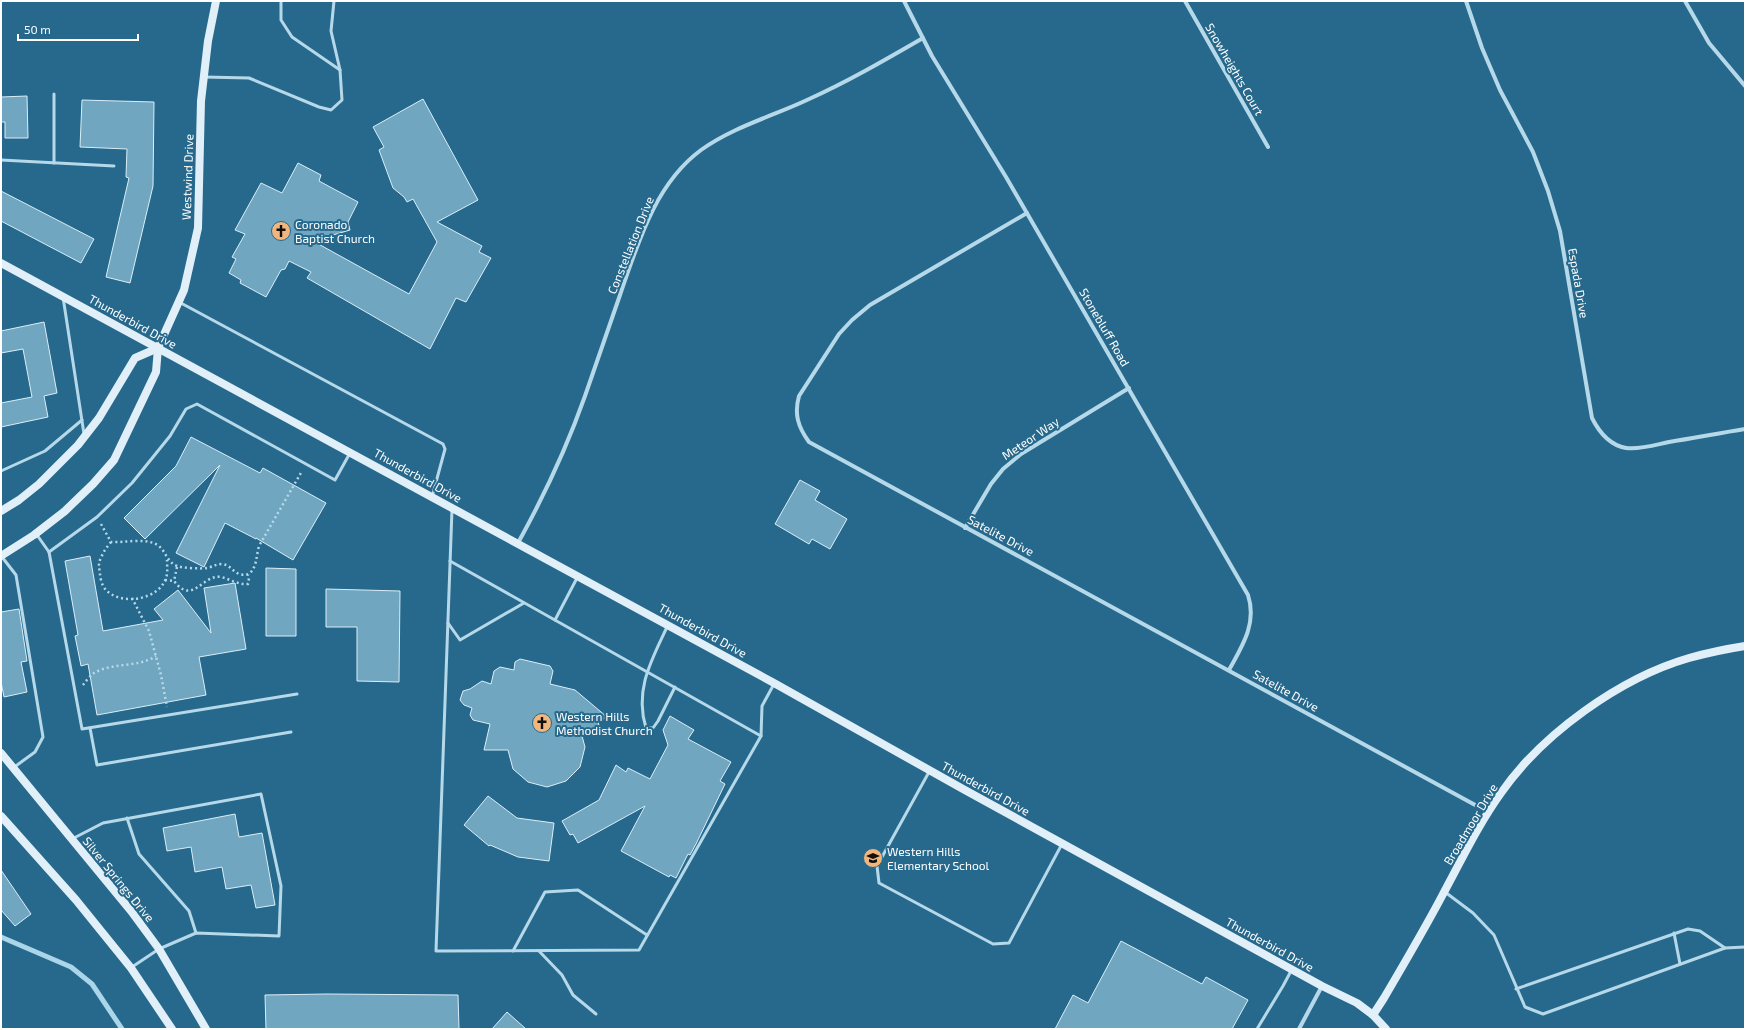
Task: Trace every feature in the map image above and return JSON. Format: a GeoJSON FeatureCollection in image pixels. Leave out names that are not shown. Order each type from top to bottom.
{"type":"FeatureCollection","features":[{"type":"Feature","properties":{"kind":"street","name":"Westwind Drive"},"geometry":{"type":"LineString","coordinates":[[1,556],[36,533],[65,511],[93,484],[114,460],[156,372],[158,348],[184,290],[198,228],[201,101],[208,41],[216,1]]}},
{"type":"Feature","properties":{"kind":"street","name":"Stonebluff Road"},"geometry":{"type":"LineString","coordinates":[[904,1],[923,38],[1027,213],[1248,595],[1252,614],[1250,629],[1247,638],[1229,670]]}},
{"type":"Feature","properties":{"kind":"street","name":"Snowheights Court"},"geometry":{"type":"LineString","coordinates":[[1185,1],[1268,147]]}},
{"type":"Feature","properties":{"kind":"street","name":"Espada Drive"},"geometry":{"type":"LineString","coordinates":[[1466,1],[1482,48],[1500,90],[1533,152],[1548,191],[1560,231],[1592,418],[1598,430],[1606,439],[1614,444],[1626,448],[1644,447],[1745,429]]}},
{"type":"Feature","properties":{"kind":"street"},"geometry":{"type":"LineString","coordinates":[[1685,1],[1709,43],[1745,86]]}},
{"type":"Feature","properties":{"kind":"street","name":"Constellation Drive"},"geometry":{"type":"LineString","coordinates":[[518,543],[537,508],[570,434],[585,397],[629,267],[653,208],[668,183],[682,167],[701,150],[723,137],[808,100],[860,74],[923,38]]}},
{"type":"Feature","properties":{"kind":"street","name":"Satelite Drive"},"geometry":{"type":"LineString","coordinates":[[1027,213],[870,305],[852,320],[831,347],[799,396],[797,404],[797,418],[801,431],[813,446],[1489,812]]}},
{"type":"Feature","properties":{"kind":"street","name":"Thunderbird Drive"},"geometry":{"type":"LineString","coordinates":[[1,263],[518,543],[774,683],[1062,844],[1322,986],[1357,1003],[1386,1029]]}},
{"type":"Feature","properties":{"kind":"street"},"geometry":{"type":"LineString","coordinates":[[1,511],[19,500],[39,484],[84,437],[99,418],[135,358],[158,348]]}},
{"type":"Feature","properties":{"kind":"street","name":"Meteor Way"},"geometry":{"type":"LineString","coordinates":[[965,528],[991,484],[1003,469],[1021,454],[1129,388]]}},
{"type":"Feature","properties":{"kind":"street","name":"Broadmoor Drive"},"geometry":{"type":"LineString","coordinates":[[1372,1015],[1384,998],[1501,793],[1525,764],[1551,738],[1585,710],[1652,672],[1688,658],[1745,646]]}},
{"type":"Feature","properties":{"kind":"street","name":"Silver Springs Drive"},"geometry":{"type":"LineString","coordinates":[[1,753],[123,901],[159,949],[206,1029]]}},
{"type":"Feature","properties":{"kind":"street"},"geometry":{"type":"LineString","coordinates":[[1,816],[76,900],[131,968],[172,1029]]}},
{"type":"Feature","properties":{"kind":"street"},"geometry":{"type":"LineString","coordinates":[[1299,1029],[1322,986]]}},
{"type":"Feature","properties":{"kind":"lane"},"geometry":{"type":"LineString","coordinates":[[281,1],[281,20],[292,37],[340,70]]}},
{"type":"Feature","properties":{"kind":"lane"},"geometry":{"type":"LineString","coordinates":[[204,77],[249,78],[319,107],[331,110],[342,100],[340,70],[331,31],[334,1]]}},
{"type":"Feature","properties":{"kind":"lane"},"geometry":{"type":"LineString","coordinates":[[54,94],[54,163]]}},
{"type":"Feature","properties":{"kind":"lane"},"geometry":{"type":"LineString","coordinates":[[1,160],[114,166]]}},
{"type":"Feature","properties":{"kind":"lane"},"geometry":{"type":"LineString","coordinates":[[62,296],[84,437]]}},
{"type":"Feature","properties":{"kind":"lane"},"geometry":{"type":"LineString","coordinates":[[178,302],[443,444],[445,449],[432,497]]}},
{"type":"Feature","properties":{"kind":"lane"},"geometry":{"type":"LineString","coordinates":[[49,552],[97,517],[132,483],[170,436],[186,409],[197,404],[335,480],[351,452]]}},
{"type":"Feature","properties":{"kind":"lane"},"geometry":{"type":"LineString","coordinates":[[1,471],[45,451],[82,420]]}},
{"type":"Feature","properties":{"kind":"lane"},"geometry":{"type":"LineString","coordinates":[[452,507],[436,951],[639,950],[761,736],[762,706],[774,683]]}},
{"type":"Feature","properties":{"kind":"lane"},"geometry":{"type":"LineString","coordinates":[[36,533],[49,552],[82,729],[297,694]]}},
{"type":"Feature","properties":{"kind":"lane"},"geometry":{"type":"LineString","coordinates":[[1,556],[16,575],[43,737],[34,752],[13,768]]}},
{"type":"Feature","properties":{"kind":"lane"},"geometry":{"type":"LineString","coordinates":[[450,561],[761,736]]}},
{"type":"Feature","properties":{"kind":"lane"},"geometry":{"type":"LineString","coordinates":[[555,620],[578,576]]}},
{"type":"Feature","properties":{"kind":"lane"},"geometry":{"type":"LineString","coordinates":[[448,622],[460,640],[524,603]]}},
{"type":"Feature","properties":{"kind":"lane"},"geometry":{"type":"LineString","coordinates":[[668,625],[646,671],[643,718],[646,728],[653,728],[658,721],[675,687]]}},
{"type":"Feature","properties":{"kind":"lane"},"geometry":{"type":"LineString","coordinates":[[90,728],[97,764],[291,732]]}},
{"type":"Feature","properties":{"kind":"lane"},"geometry":{"type":"LineString","coordinates":[[930,770],[877,866],[879,883],[993,944],[1009,943],[1062,844]]}},
{"type":"Feature","properties":{"kind":"lane"},"geometry":{"type":"LineString","coordinates":[[72,839],[103,823],[261,794],[281,886],[279,936],[196,933],[159,949],[131,968]]}},
{"type":"Feature","properties":{"kind":"lane"},"geometry":{"type":"LineString","coordinates":[[127,818],[139,854],[189,911],[196,933]]}},
{"type":"Feature","properties":{"kind":"lane"},"geometry":{"type":"LineString","coordinates":[[513,951],[545,892],[578,890],[647,935]]}},
{"type":"Feature","properties":{"kind":"lane"},"geometry":{"type":"LineString","coordinates":[[1444,892],[1473,913],[1494,936],[1525,1007],[1543,1014],[1725,948],[1745,947]]}},
{"type":"Feature","properties":{"kind":"lane"},"geometry":{"type":"LineString","coordinates":[[1516,989],[1688,928],[1700,931],[1725,948]]}},
{"type":"Feature","properties":{"kind":"lane"},"geometry":{"type":"LineString","coordinates":[[1674,933],[1680,964]]}},
{"type":"Feature","properties":{"kind":"lane"},"geometry":{"type":"LineString","coordinates":[[539,951],[562,975],[573,995],[596,1014]]}},
{"type":"Feature","properties":{"kind":"lane"},"geometry":{"type":"LineString","coordinates":[[1257,1029],[1292,969]]}},
{"type":"Feature","properties":{"kind":"path"},"geometry":{"type":"LineString","coordinates":[[165,580],[174,581],[180,588],[186,591],[195,590],[208,580],[220,577],[244,585],[248,584],[248,575],[255,566],[259,546],[306,464]]}},
{"type":"Feature","properties":{"kind":"path"},"geometry":{"type":"LineString","coordinates":[[97,517],[111,542]]}},
{"type":"Feature","properties":{"kind":"path"},"geometry":{"type":"LineString","coordinates":[[132,540],[159,546],[166,558],[168,569],[162,586],[152,594],[132,598],[120,598],[114,596],[106,590],[102,584],[99,564],[101,557],[111,542],[122,543],[132,540]]}},
{"type":"Feature","properties":{"kind":"path"},"geometry":{"type":"LineString","coordinates":[[166,558],[177,567],[206,568],[220,564],[226,565],[237,574],[248,575]]}},
{"type":"Feature","properties":{"kind":"path"},"geometry":{"type":"LineString","coordinates":[[174,581],[177,567]]}},
{"type":"Feature","properties":{"kind":"path"},"geometry":{"type":"LineString","coordinates":[[132,598],[149,631],[169,715]]}},
{"type":"Feature","properties":{"kind":"path"},"geometry":{"type":"LineString","coordinates":[[75,691],[82,687],[94,673],[108,668],[149,660],[156,656]]}},
{"type":"Feature","properties":{"kind":"building"},"geometry":{"type":"Polygon","coordinates":[[[27,96],[28,138],[5,138],[5,122],[1,122],[1,97],[27,96]]]}},
{"type":"Feature","properties":{"kind":"building"},"geometry":{"type":"Polygon","coordinates":[[[423,99],[478,200],[437,222],[482,246],[479,252],[491,258],[466,302],[456,298],[430,349],[307,278],[311,272],[289,261],[285,269],[281,270],[266,297],[240,283],[241,280],[229,273],[236,259],[232,257],[245,234],[235,230],[261,183],[282,193],[298,163],[321,175],[319,181],[358,202],[348,222],[350,230],[313,241],[409,294],[437,242],[413,199],[407,202],[404,197],[393,188],[379,150],[384,147],[373,127],[423,99]]]}},
{"type":"Feature","properties":{"kind":"building"},"geometry":{"type":"Polygon","coordinates":[[[82,100],[154,102],[153,186],[130,283],[106,277],[129,178],[126,177],[127,149],[80,147],[82,100]]]}},
{"type":"Feature","properties":{"kind":"building"},"geometry":{"type":"Polygon","coordinates":[[[1,191],[94,239],[81,263],[1,221],[1,191]]]}},
{"type":"Feature","properties":{"kind":"building"},"geometry":{"type":"Polygon","coordinates":[[[44,322],[57,393],[44,396],[48,417],[1,427],[1,403],[32,397],[23,349],[1,353],[1,331],[44,322]]]}},
{"type":"Feature","properties":{"kind":"building"},"geometry":{"type":"Polygon","coordinates":[[[191,437],[260,473],[263,468],[326,503],[293,560],[256,538],[225,523],[204,567],[176,553],[220,465],[145,539],[124,518],[176,466],[191,437]]]}},
{"type":"Feature","properties":{"kind":"building"},"geometry":{"type":"Polygon","coordinates":[[[800,480],[820,491],[815,500],[847,519],[830,549],[812,539],[809,544],[775,524],[800,480]]]}},
{"type":"Feature","properties":{"kind":"building"},"geometry":{"type":"Polygon","coordinates":[[[90,556],[103,631],[163,620],[154,609],[178,590],[211,633],[204,588],[235,583],[246,649],[199,657],[206,695],[97,715],[88,664],[81,666],[75,636],[78,635],[65,561],[90,556]]]}},
{"type":"Feature","properties":{"kind":"building"},"geometry":{"type":"Polygon","coordinates":[[[266,568],[296,569],[296,636],[266,636],[266,568]]]}},
{"type":"Feature","properties":{"kind":"building"},"geometry":{"type":"Polygon","coordinates":[[[326,589],[400,591],[399,682],[357,681],[357,627],[326,627],[326,589]]]}},
{"type":"Feature","properties":{"kind":"building"},"geometry":{"type":"Polygon","coordinates":[[[19,609],[27,661],[21,662],[27,692],[4,697],[1,682],[1,612],[19,609]]]}},
{"type":"Feature","properties":{"kind":"building","name":"Western Hills Methodist Church"},"geometry":{"type":"Polygon","coordinates":[[[520,659],[550,666],[553,671],[550,684],[575,690],[607,717],[598,722],[599,725],[582,736],[585,747],[580,767],[566,781],[547,787],[528,782],[513,769],[508,750],[484,750],[490,724],[473,720],[470,715],[472,708],[464,705],[460,700],[463,691],[470,689],[482,681],[491,684],[494,671],[500,667],[514,670],[515,662],[520,659]]]}},
{"type":"Feature","properties":{"kind":"building"},"geometry":{"type":"Polygon","coordinates":[[[670,716],[694,730],[688,739],[731,762],[720,781],[725,784],[696,844],[690,855],[688,854],[676,878],[670,875],[669,877],[621,851],[645,806],[578,843],[573,834],[570,835],[562,821],[599,800],[616,765],[626,772],[628,768],[650,779],[668,745],[663,730],[670,716]]]}},
{"type":"Feature","properties":{"kind":"building"},"geometry":{"type":"Polygon","coordinates":[[[488,796],[517,818],[554,823],[549,861],[518,857],[490,845],[489,846],[464,825],[488,796]]]}},
{"type":"Feature","properties":{"kind":"building"},"geometry":{"type":"Polygon","coordinates":[[[235,814],[239,837],[262,833],[275,905],[256,908],[251,885],[226,889],[222,867],[195,872],[191,847],[167,851],[163,828],[235,814]]]}},
{"type":"Feature","properties":{"kind":"building"},"geometry":{"type":"Polygon","coordinates":[[[1,870],[31,914],[15,926],[1,910],[1,870]]]}},
{"type":"Feature","properties":{"kind":"building"},"geometry":{"type":"Polygon","coordinates":[[[1121,941],[1202,984],[1206,977],[1248,1000],[1232,1029],[1055,1029],[1073,995],[1088,1003],[1121,941]]]}},
{"type":"Feature","properties":{"kind":"building"},"geometry":{"type":"Polygon","coordinates":[[[265,995],[458,995],[459,1029],[266,1029],[265,995]]]}},
{"type":"Feature","properties":{"kind":"building"},"geometry":{"type":"Polygon","coordinates":[[[507,1012],[526,1029],[492,1029],[507,1012]]]}},
{"type":"Feature","properties":{"kind":"waterway"},"geometry":{"type":"LineString","coordinates":[[1,937],[71,967],[92,984],[122,1029]]}},
{"type":"Feature","properties":{"kind":"place","name":"Coronado Baptist Church"},"geometry":{"type":"Point","coordinates":[281,231]}},
{"type":"Feature","properties":{"kind":"place","name":"Western Hills Methodist Church"},"geometry":{"type":"Point","coordinates":[542,723]}},
{"type":"Feature","properties":{"kind":"place","name":"Western Hills Elementary School"},"geometry":{"type":"Point","coordinates":[873,858]}}]}
